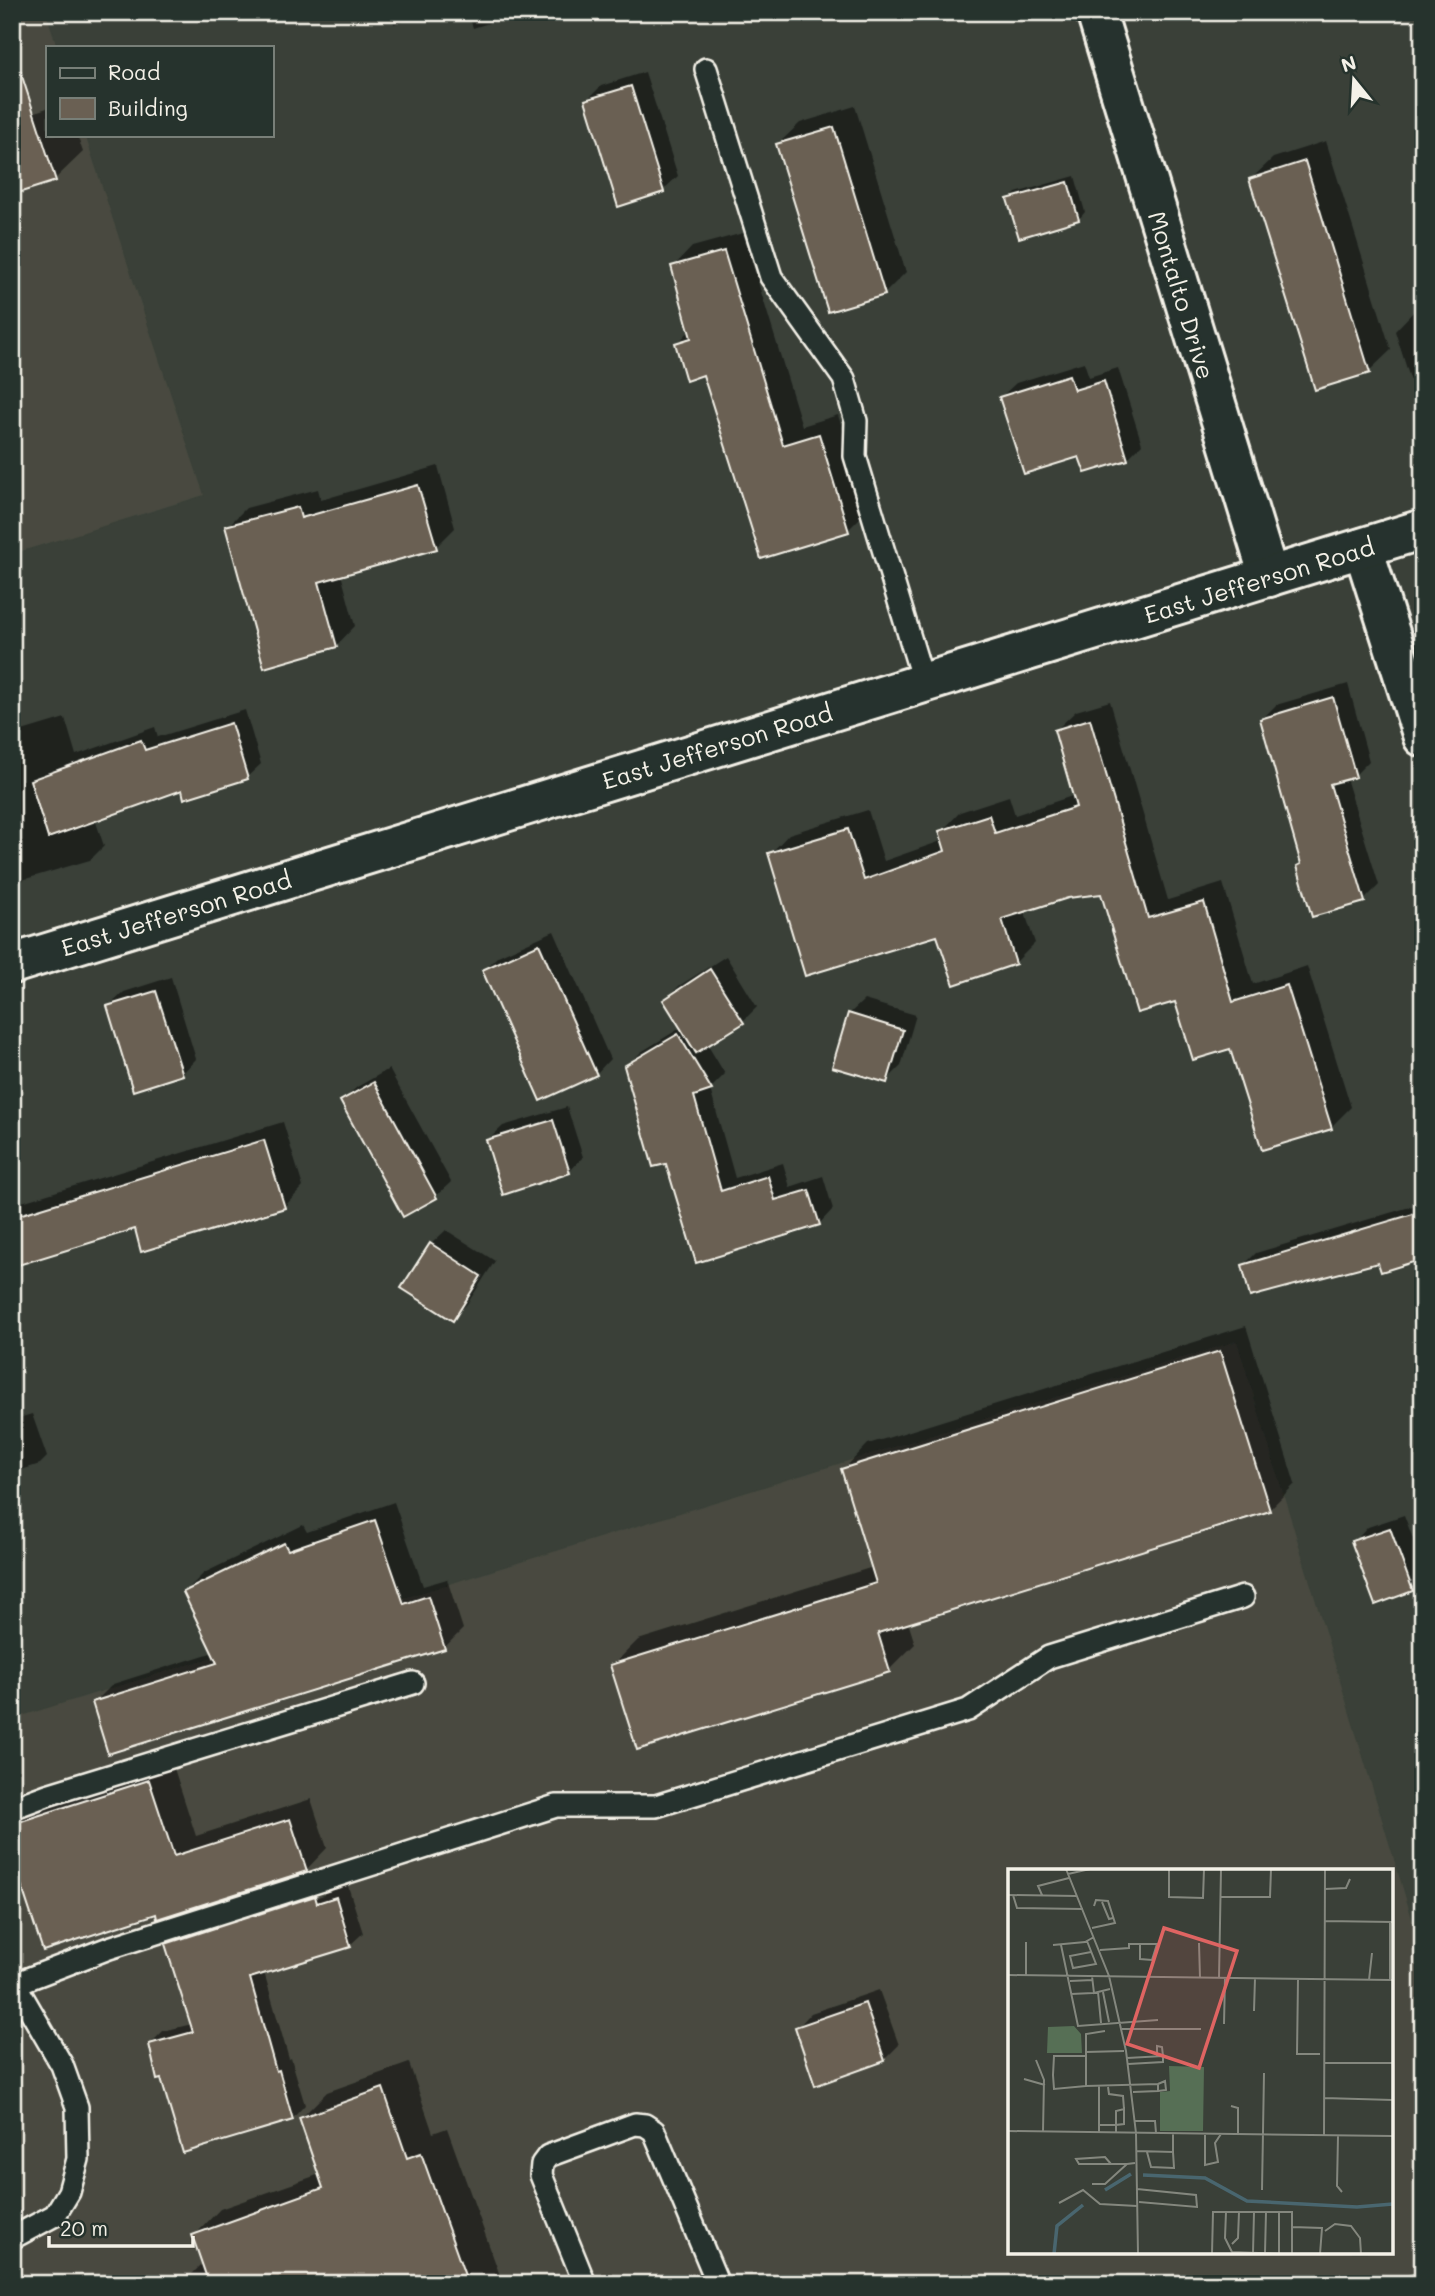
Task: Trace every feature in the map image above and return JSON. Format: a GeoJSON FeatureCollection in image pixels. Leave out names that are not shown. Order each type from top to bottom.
{"type":"FeatureCollection","features":[{"type":"Feature","properties":{"kind":"street","name":"Montalto Drive"},"geometry":{"type":"LineString","coordinates":[[1096,12],[1269,577]]}},
{"type":"Feature","properties":{"kind":"street","name":"East Jefferson Road"},"geometry":{"type":"LineString","coordinates":[[12,964],[1423,530]]}},
{"type":"Feature","properties":{"kind":"street"},"geometry":{"type":"LineString","coordinates":[[1363,548],[1423,737]]}},
{"type":"Feature","properties":{"kind":"lane"},"geometry":{"type":"LineString","coordinates":[[706,69],[771,277],[844,379],[856,421],[855,456],[924,684]]}},
{"type":"Feature","properties":{"kind":"lane"},"geometry":{"type":"LineString","coordinates":[[12,2238],[55,2215],[69,2192],[78,2159],[77,2107],[62,2065],[14,1984],[109,1948],[556,1806],[656,1806],[968,1710],[1049,1657],[1243,1597]]}},
{"type":"Feature","properties":{"kind":"lane"},"geometry":{"type":"LineString","coordinates":[[12,1808],[413,1683]]}},
{"type":"Feature","properties":{"kind":"lane"},"geometry":{"type":"LineString","coordinates":[[585,2284],[541,2175],[542,2164],[548,2156],[635,2124],[645,2125],[654,2131],[718,2284]]}},
{"type":"Feature","properties":{"kind":"shaded area"},"geometry":{"type":"Polygon","coordinates":[[[12,12],[46,12],[57,46],[46,46],[46,136],[85,136],[204,495],[12,554],[12,12]]]}},
{"type":"Feature","properties":{"kind":"shaded area"},"geometry":{"type":"Polygon","coordinates":[[[1237,1341],[1423,1955],[1423,2271],[1383,2284],[12,2284],[12,1719],[1237,1341]]]}},
{"type":"Feature","properties":{"kind":"green space"},"geometry":{"type":"Polygon","coordinates":[[[1423,2271],[1423,2284],[1383,2284],[1423,2271]]]}},
{"type":"Feature","properties":{"kind":"building"},"geometry":{"type":"Polygon","coordinates":[[[20,70],[56,181],[12,195],[12,71],[20,70]]]}},
{"type":"Feature","properties":{"kind":"building"},"geometry":{"type":"Polygon","coordinates":[[[631,86],[664,192],[618,207],[585,100],[631,86]]]}},
{"type":"Feature","properties":{"kind":"building"},"geometry":{"type":"Polygon","coordinates":[[[834,127],[885,295],[828,312],[776,144],[834,127]]]}},
{"type":"Feature","properties":{"kind":"building"},"geometry":{"type":"Polygon","coordinates":[[[1305,161],[1370,373],[1315,390],[1249,179],[1305,161]]]}},
{"type":"Feature","properties":{"kind":"building"},"geometry":{"type":"Polygon","coordinates":[[[1068,182],[1079,220],[1019,238],[1007,199],[1068,182]]]}},
{"type":"Feature","properties":{"kind":"building"},"geometry":{"type":"Polygon","coordinates":[[[724,251],[783,445],[819,434],[849,532],[761,559],[703,375],[686,381],[675,343],[691,338],[671,266],[724,251]]]}},
{"type":"Feature","properties":{"kind":"building"},"geometry":{"type":"Polygon","coordinates":[[[1069,375],[1074,390],[1104,381],[1128,460],[1085,473],[1079,457],[1024,474],[999,397],[1069,375]]]}},
{"type":"Feature","properties":{"kind":"building"},"geometry":{"type":"Polygon","coordinates":[[[418,485],[437,549],[319,582],[337,647],[264,668],[225,526],[298,507],[301,518],[418,485]]]}},
{"type":"Feature","properties":{"kind":"building"},"geometry":{"type":"Polygon","coordinates":[[[1333,697],[1356,777],[1330,784],[1365,902],[1312,917],[1297,866],[1301,864],[1260,719],[1333,697]]]}},
{"type":"Feature","properties":{"kind":"building"},"geometry":{"type":"Polygon","coordinates":[[[1090,719],[1148,918],[1204,902],[1233,1002],[1287,985],[1332,1129],[1262,1150],[1230,1049],[1193,1060],[1175,1002],[1137,1013],[1101,894],[1068,898],[1002,919],[1016,964],[954,985],[937,936],[805,976],[768,853],[848,829],[864,880],[945,851],[939,831],[989,815],[995,833],[1076,807],[1054,730],[1090,719]]]}},
{"type":"Feature","properties":{"kind":"building"},"geometry":{"type":"Polygon","coordinates":[[[231,723],[248,779],[184,799],[182,790],[48,838],[30,780],[141,740],[145,750],[231,723]]]}},
{"type":"Feature","properties":{"kind":"building"},"geometry":{"type":"Polygon","coordinates":[[[539,944],[597,1075],[540,1101],[482,970],[539,944]]]}},
{"type":"Feature","properties":{"kind":"building"},"geometry":{"type":"Polygon","coordinates":[[[710,969],[744,1023],[696,1053],[663,1000],[710,969]]]}},
{"type":"Feature","properties":{"kind":"building"},"geometry":{"type":"Polygon","coordinates":[[[156,991],[183,1075],[133,1091],[107,1006],[156,991]]]}},
{"type":"Feature","properties":{"kind":"building"},"geometry":{"type":"Polygon","coordinates":[[[848,1013],[903,1030],[887,1083],[832,1067],[848,1013]]]}},
{"type":"Feature","properties":{"kind":"building"},"geometry":{"type":"Polygon","coordinates":[[[678,1034],[712,1090],[694,1096],[721,1191],[768,1176],[775,1200],[809,1190],[820,1225],[696,1263],[666,1164],[653,1167],[624,1066],[678,1034]]]}},
{"type":"Feature","properties":{"kind":"building"},"geometry":{"type":"Polygon","coordinates":[[[374,1082],[437,1198],[403,1217],[340,1101],[374,1082]]]}},
{"type":"Feature","properties":{"kind":"building"},"geometry":{"type":"Polygon","coordinates":[[[553,1120],[570,1173],[503,1195],[486,1140],[553,1120]]]}},
{"type":"Feature","properties":{"kind":"building"},"geometry":{"type":"Polygon","coordinates":[[[264,1140],[285,1208],[141,1252],[135,1229],[12,1267],[12,1217],[264,1140]]]}},
{"type":"Feature","properties":{"kind":"building"},"geometry":{"type":"Polygon","coordinates":[[[1423,1211],[1423,1259],[1381,1272],[1378,1263],[1250,1297],[1242,1265],[1423,1211]]]}},
{"type":"Feature","properties":{"kind":"building"},"geometry":{"type":"Polygon","coordinates":[[[430,1243],[481,1276],[453,1321],[401,1288],[430,1243]]]}},
{"type":"Feature","properties":{"kind":"building"},"geometry":{"type":"Polygon","coordinates":[[[1220,1351],[1270,1511],[878,1633],[890,1672],[637,1750],[610,1665],[876,1583],[841,1469],[1220,1351]]]}},
{"type":"Feature","properties":{"kind":"building"},"geometry":{"type":"Polygon","coordinates":[[[375,1520],[404,1604],[428,1596],[445,1649],[108,1754],[92,1702],[217,1663],[183,1592],[284,1543],[288,1550],[375,1520]]]}},
{"type":"Feature","properties":{"kind":"building"},"geometry":{"type":"Polygon","coordinates":[[[1390,1528],[1413,1591],[1375,1605],[1351,1541],[1390,1528]]]}},
{"type":"Feature","properties":{"kind":"building"},"geometry":{"type":"Polygon","coordinates":[[[149,1780],[174,1856],[290,1819],[307,1871],[157,1919],[156,1914],[43,1951],[12,1857],[12,1824],[149,1780]]]}},
{"type":"Feature","properties":{"kind":"building"},"geometry":{"type":"Polygon","coordinates":[[[315,1896],[317,1903],[336,1897],[351,1947],[250,1978],[293,2120],[183,2153],[161,2079],[157,2080],[149,2044],[193,2032],[165,1944],[315,1896]]]}},
{"type":"Feature","properties":{"kind":"building"},"geometry":{"type":"Polygon","coordinates":[[[865,2003],[885,2061],[815,2086],[795,2027],[865,2003]]]}},
{"type":"Feature","properties":{"kind":"building"},"geometry":{"type":"Polygon","coordinates":[[[383,2088],[407,2158],[421,2153],[468,2284],[209,2284],[192,2235],[323,2188],[299,2118],[383,2088]]]}}]}
